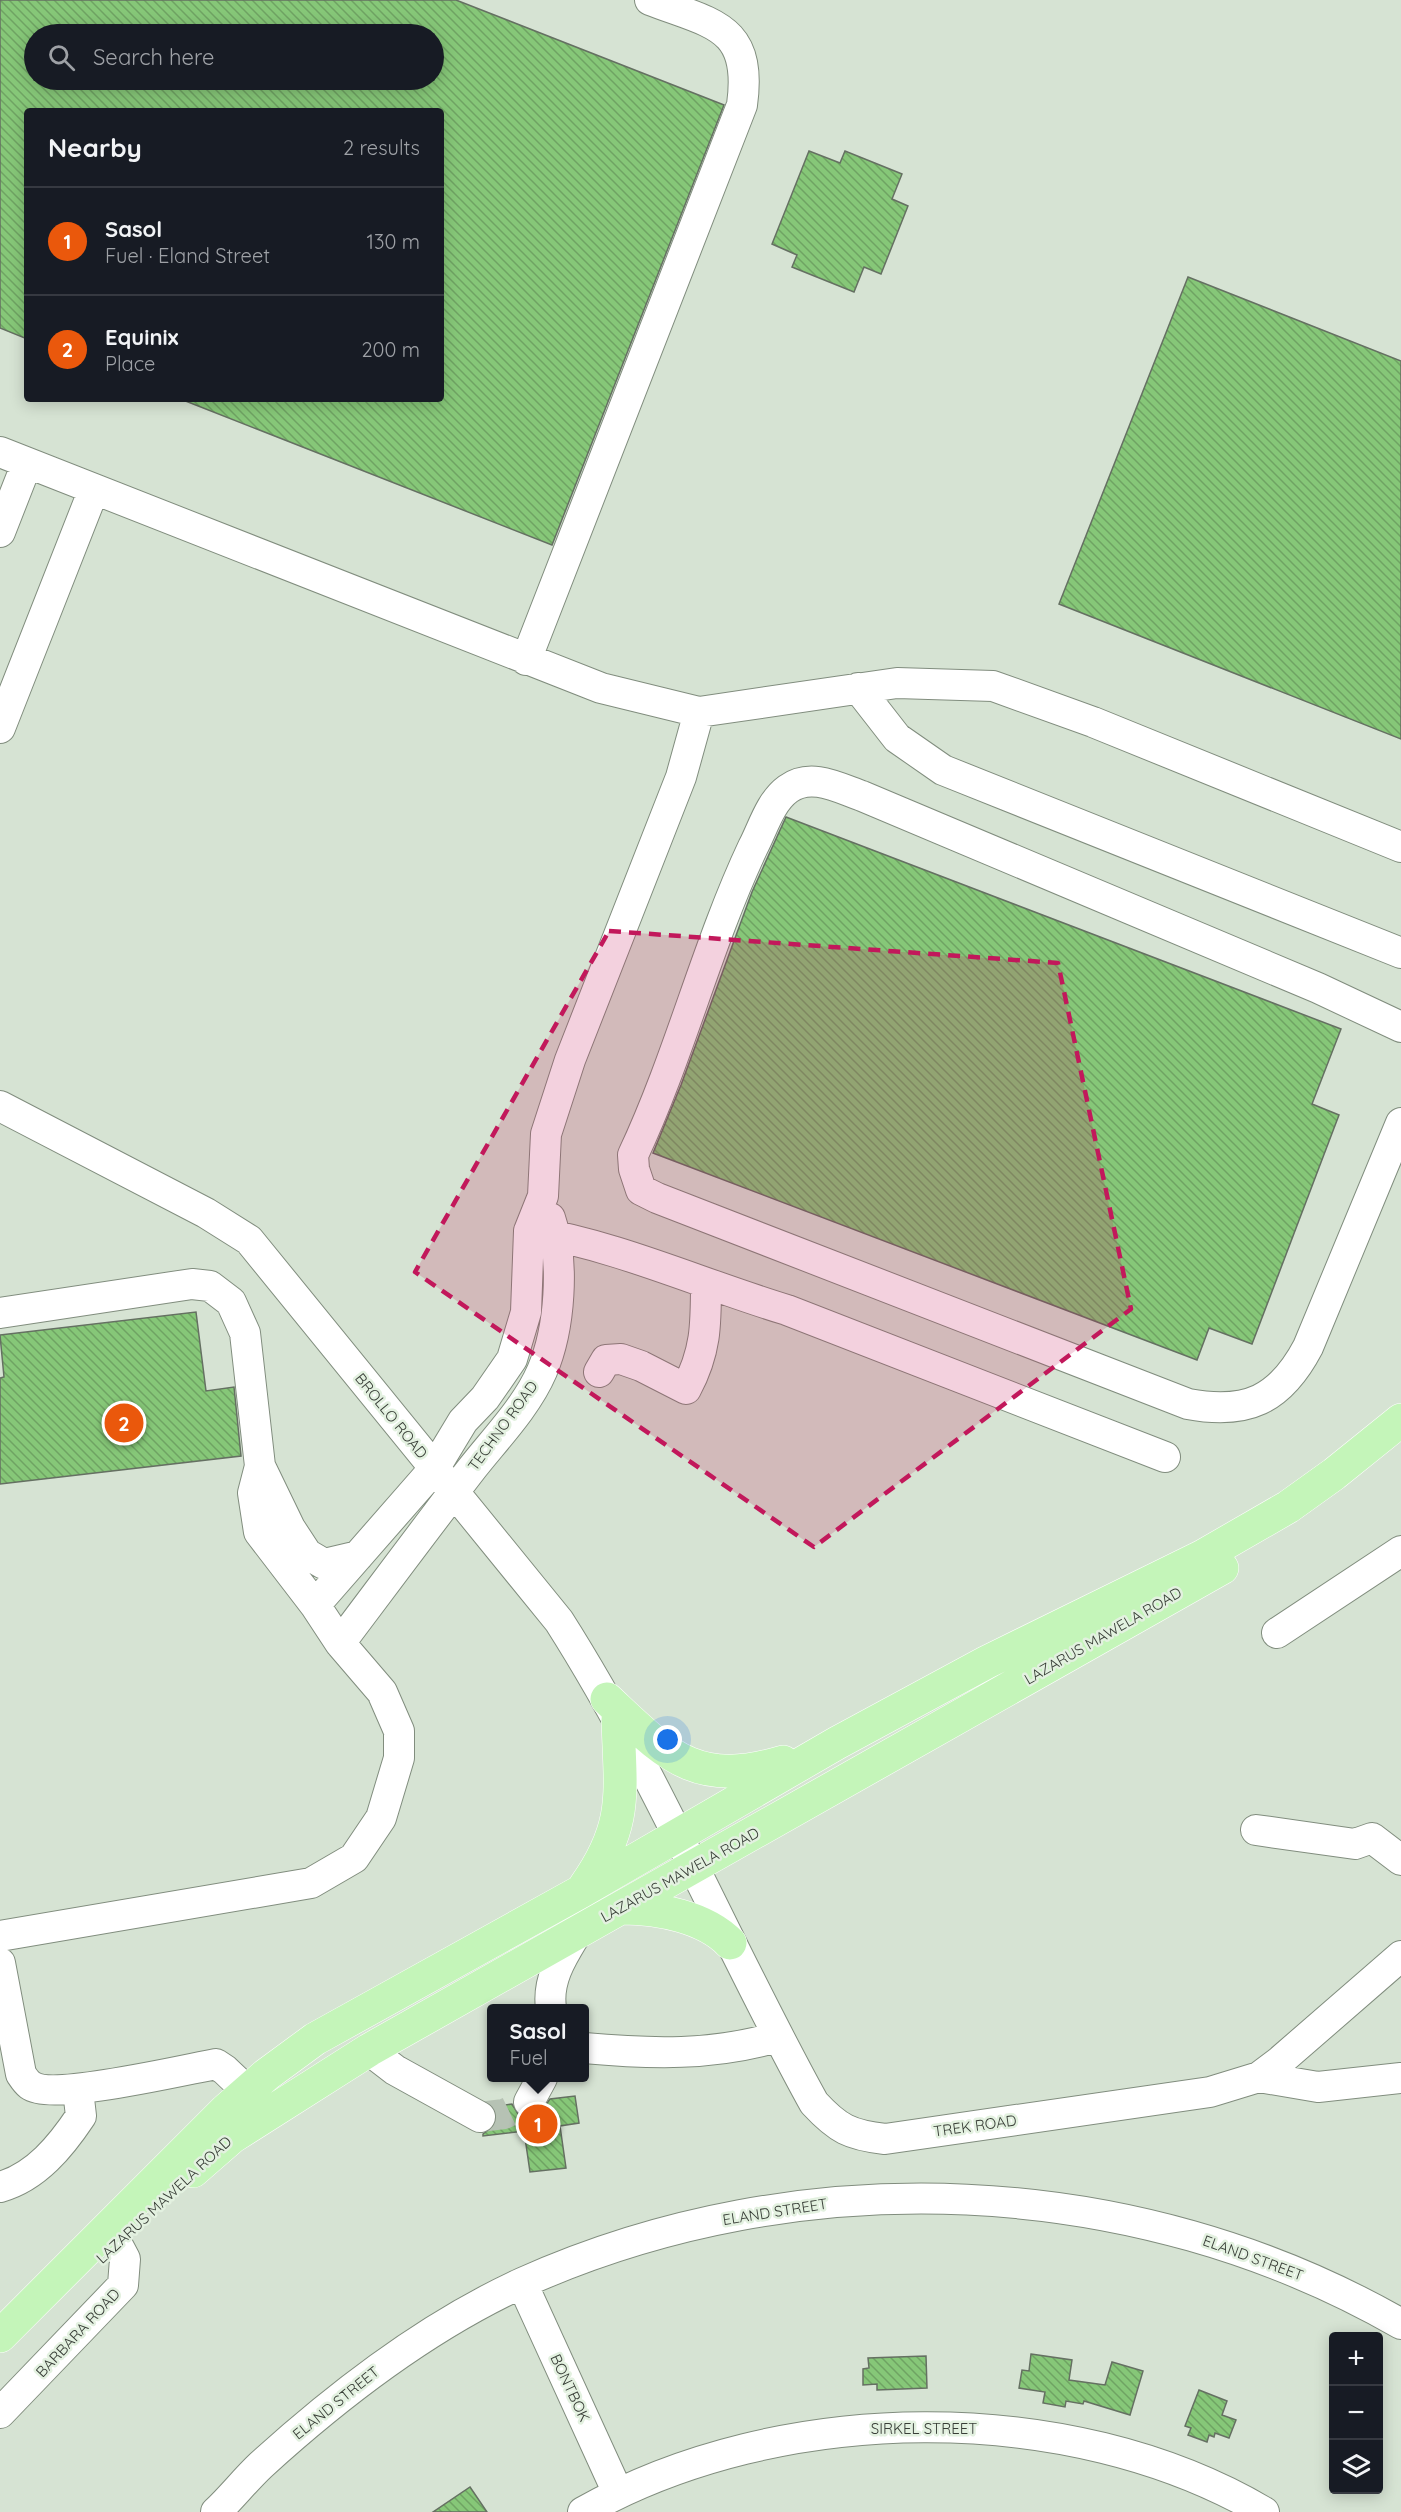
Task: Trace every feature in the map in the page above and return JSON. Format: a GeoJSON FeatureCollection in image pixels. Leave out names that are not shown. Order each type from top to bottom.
{"type":"FeatureCollection","features":[{"type":"Feature","properties":{"kind":"main road","name":"LAZARUS MAWELA ROAD"},"geometry":{"type":"LineString","coordinates":[[679,1833],[837,1743],[987,1662],[1221,1546],[1297,1500],[1401,1420]]}},
{"type":"Feature","properties":{"kind":"main road","name":"LAZARUS MAWELA ROAD"},"geometry":{"type":"LineString","coordinates":[[0,2336],[200,2134],[258,2102],[369,2050],[1233,1562],[1309,1514],[1401,1442]]}},
{"type":"Feature","properties":{"kind":"main road"},"geometry":{"type":"LineString","coordinates":[[613,1709],[672,1754],[701,1769],[717,1773],[763,1768],[837,1743]]}},
{"type":"Feature","properties":{"kind":"main road"},"geometry":{"type":"LineString","coordinates":[[580,1892],[606,1853],[618,1818],[621,1789],[613,1709]]}},
{"type":"Feature","properties":{"kind":"main road"},"geometry":{"type":"LineString","coordinates":[[580,1892],[679,1833]]}},
{"type":"Feature","properties":{"kind":"main road","name":"LAZARUS MAWELA ROAD"},"geometry":{"type":"LineString","coordinates":[[0,2362],[116,2242],[213,2152],[258,2102],[292,2056],[335,2027],[580,1892]]}},
{"type":"Feature","properties":{"kind":"main road"},"geometry":{"type":"LineString","coordinates":[[622,1908],[648,1909],[671,1914],[720,1933],[729,1943]]}},
{"type":"Feature","properties":{"kind":"street"},"geometry":{"type":"LineString","coordinates":[[526,660],[742,105],[744,88],[742,59],[728,33],[650,0]]}},
{"type":"Feature","properties":{"kind":"street"},"geometry":{"type":"LineString","coordinates":[[0,532],[13,457],[601,688],[699,712],[897,683],[993,686],[1093,722],[1401,847]]}},
{"type":"Feature","properties":{"kind":"street"},"geometry":{"type":"LineString","coordinates":[[0,728],[94,489]]}},
{"type":"Feature","properties":{"kind":"street"},"geometry":{"type":"LineString","coordinates":[[858,688],[897,738],[943,770],[1401,953]]}},
{"type":"Feature","properties":{"kind":"street","name":"TECHNO ROAD"},"geometry":{"type":"LineString","coordinates":[[340,1643],[514,1414],[542,1370],[552,1339],[558,1305],[543,1233],[546,1134],[558,1094],[681,777],[699,712]]}},
{"type":"Feature","properties":{"kind":"street"},"geometry":{"type":"LineString","coordinates":[[1401,1027],[1318,988],[862,796],[830,784],[813,781],[800,783],[789,788],[774,804],[740,876],[633,1155],[634,1169],[641,1190],[657,1198],[1188,1404],[1225,1409],[1255,1402],[1281,1385],[1295,1372],[1308,1347],[1401,1123]]}},
{"type":"Feature","properties":{"kind":"street","name":"BROLLO ROAD"},"geometry":{"type":"LineString","coordinates":[[0,1106],[242,1233],[559,1621],[613,1709],[679,1833]]}},
{"type":"Feature","properties":{"kind":"street"},"geometry":{"type":"LineString","coordinates":[[543,1233],[626,1253],[692,1279],[787,1310],[1165,1457]]}},
{"type":"Feature","properties":{"kind":"street","name":"TECHNO ROAD"},"geometry":{"type":"LineString","coordinates":[[315,1605],[434,1469],[463,1421],[485,1398],[512,1359],[526,1312],[543,1233]]}},
{"type":"Feature","properties":{"kind":"street"},"geometry":{"type":"LineString","coordinates":[[599,1372],[606,1360],[621,1359],[676,1383],[675,1365],[688,1326],[686,1299],[692,1279]]}},
{"type":"Feature","properties":{"kind":"street"},"geometry":{"type":"LineString","coordinates":[[0,1313],[192,1284],[210,1286],[231,1302],[244,1333],[260,1466],[290,1528],[307,1554],[324,1564],[358,1556]]}},
{"type":"Feature","properties":{"kind":"street"},"geometry":{"type":"LineString","coordinates":[[0,1936],[311,1883],[354,1858],[381,1818],[399,1758],[399,1731],[382,1692],[340,1643],[315,1605],[259,1532],[253,1493],[260,1466]]}},
{"type":"Feature","properties":{"kind":"street"},"geometry":{"type":"LineString","coordinates":[[1277,1633],[1401,1551]]}},
{"type":"Feature","properties":{"kind":"street"},"geometry":{"type":"LineString","coordinates":[[1256,1830],[1355,1844],[1372,1838],[1401,1860]]}},
{"type":"Feature","properties":{"kind":"street","name":"TREK ROAD"},"geometry":{"type":"LineString","coordinates":[[679,1833],[729,1943],[814,2103],[830,2121],[846,2132],[885,2139],[1210,2092],[1259,2077],[1300,2047],[1401,1956]]}},
{"type":"Feature","properties":{"kind":"street"},"geometry":{"type":"LineString","coordinates":[[551,2004],[550,1992],[556,1969],[576,1934]]}},
{"type":"Feature","properties":{"kind":"street"},"geometry":{"type":"LineString","coordinates":[[0,1963],[21,2074],[30,2085],[48,2089],[78,2090],[216,2064],[258,2102]]}},
{"type":"Feature","properties":{"kind":"street"},"geometry":{"type":"LineString","coordinates":[[589,2048],[678,2054],[735,2048],[777,2037]]}},
{"type":"Feature","properties":{"kind":"street"},"geometry":{"type":"LineString","coordinates":[[369,2050],[395,2070],[480,2117]]}},
{"type":"Feature","properties":{"kind":"street"},"geometry":{"type":"LineString","coordinates":[[1259,2077],[1318,2087],[1401,2078]]}},
{"type":"Feature","properties":{"kind":"street"},"geometry":{"type":"LineString","coordinates":[[0,2187],[15,2183],[57,2151],[81,2116],[78,2090]]}},
{"type":"Feature","properties":{"kind":"street","name":"ELAND STREET"},"geometry":{"type":"LineString","coordinates":[[216,2512],[258,2468],[341,2397],[433,2333],[522,2283],[582,2259],[653,2237],[761,2212],[890,2200],[1020,2202],[1074,2209],[1193,2236],[1335,2289],[1401,2324]]}},
{"type":"Feature","properties":{"kind":"street","name":"BARBARA ROAD"},"geometry":{"type":"LineString","coordinates":[[0,2413],[123,2285],[125,2259],[116,2242]]}},
{"type":"Feature","properties":{"kind":"street","name":"BONTBOK"},"geometry":{"type":"LineString","coordinates":[[522,2283],[618,2493]]}},
{"type":"Feature","properties":{"kind":"street","name":"SIRKEL STREET"},"geometry":{"type":"LineString","coordinates":[[583,2512],[618,2493],[704,2461],[770,2444],[861,2430],[950,2427],[1002,2430],[1066,2440],[1139,2458],[1200,2480],[1264,2512]]}},
{"type":"Feature","properties":{"kind":"highlighted area"},"geometry":{"type":"Polygon","coordinates":[[[609,931],[1058,963],[1131,1309],[814,1547],[415,1272],[609,931]]]}},
{"type":"Feature","properties":{"kind":"building"},"geometry":{"type":"Polygon","coordinates":[[[0,0],[456,0],[724,105],[552,545],[188,402],[444,402],[444,108],[24,108],[24,338],[0,328],[0,0]]]}},
{"type":"Feature","properties":{"kind":"building"},"geometry":{"type":"Polygon","coordinates":[[[809,151],[840,163],[845,151],[902,174],[892,199],[908,206],[881,274],[864,267],[854,292],[792,267],[797,255],[772,244],[809,151]]]}},
{"type":"Feature","properties":{"kind":"building"},"geometry":{"type":"Polygon","coordinates":[[[1188,277],[1401,361],[1401,739],[1059,604],[1188,277]]]}},
{"type":"Feature","properties":{"kind":"building"},"geometry":{"type":"Polygon","coordinates":[[[786,817],[1341,1029],[1312,1104],[1339,1115],[1252,1344],[1209,1328],[1197,1360],[653,1153],[681,1085],[752,892],[786,817]]]}},
{"type":"Feature","properties":{"kind":"building"},"geometry":{"type":"Polygon","coordinates":[[[196,1312],[206,1391],[234,1387],[241,1456],[0,1484],[0,1378],[4,1377],[0,1335],[196,1312]]]}},
{"type":"Feature","properties":{"kind":"building"},"geometry":{"type":"Polygon","coordinates":[[[575,2096],[579,2123],[560,2126],[566,2168],[530,2172],[524,2131],[483,2136],[495,2125],[497,2116],[493,2107],[512,2104],[520,2117],[530,2119],[538,2116],[550,2099],[575,2096]]]}},
{"type":"Feature","properties":{"kind":"building"},"geometry":{"type":"Polygon","coordinates":[[[1031,2354],[1072,2360],[1069,2380],[1105,2385],[1112,2362],[1143,2371],[1130,2415],[1084,2401],[1083,2404],[1066,2401],[1065,2407],[1043,2403],[1045,2392],[1019,2388],[1022,2370],[1029,2371],[1031,2354]]]}},
{"type":"Feature","properties":{"kind":"building"},"geometry":{"type":"Polygon","coordinates":[[[926,2356],[927,2388],[877,2390],[877,2384],[863,2385],[863,2369],[869,2368],[868,2358],[926,2356]]]}},
{"type":"Feature","properties":{"kind":"building"},"geometry":{"type":"Polygon","coordinates":[[[1199,2390],[1227,2401],[1222,2415],[1236,2420],[1229,2438],[1215,2433],[1214,2437],[1209,2435],[1207,2442],[1188,2435],[1191,2428],[1185,2426],[1199,2390]]]}},
{"type":"Feature","properties":{"kind":"building"},"geometry":{"type":"Polygon","coordinates":[[[470,2487],[487,2512],[433,2512],[470,2487]]]}},
{"type":"Feature","properties":{"kind":"tunnel"},"geometry":{"type":"LineString","coordinates":[[480,2117],[504,2114],[529,2102]]}},
{"type":"Feature","properties":{"kind":"place","name":"Equinix"},"geometry":{"type":"Point","coordinates":[124,1423]}},
{"type":"Feature","properties":{"kind":"place","name":"Sasol"},"geometry":{"type":"Point","coordinates":[538,2124]}}]}
